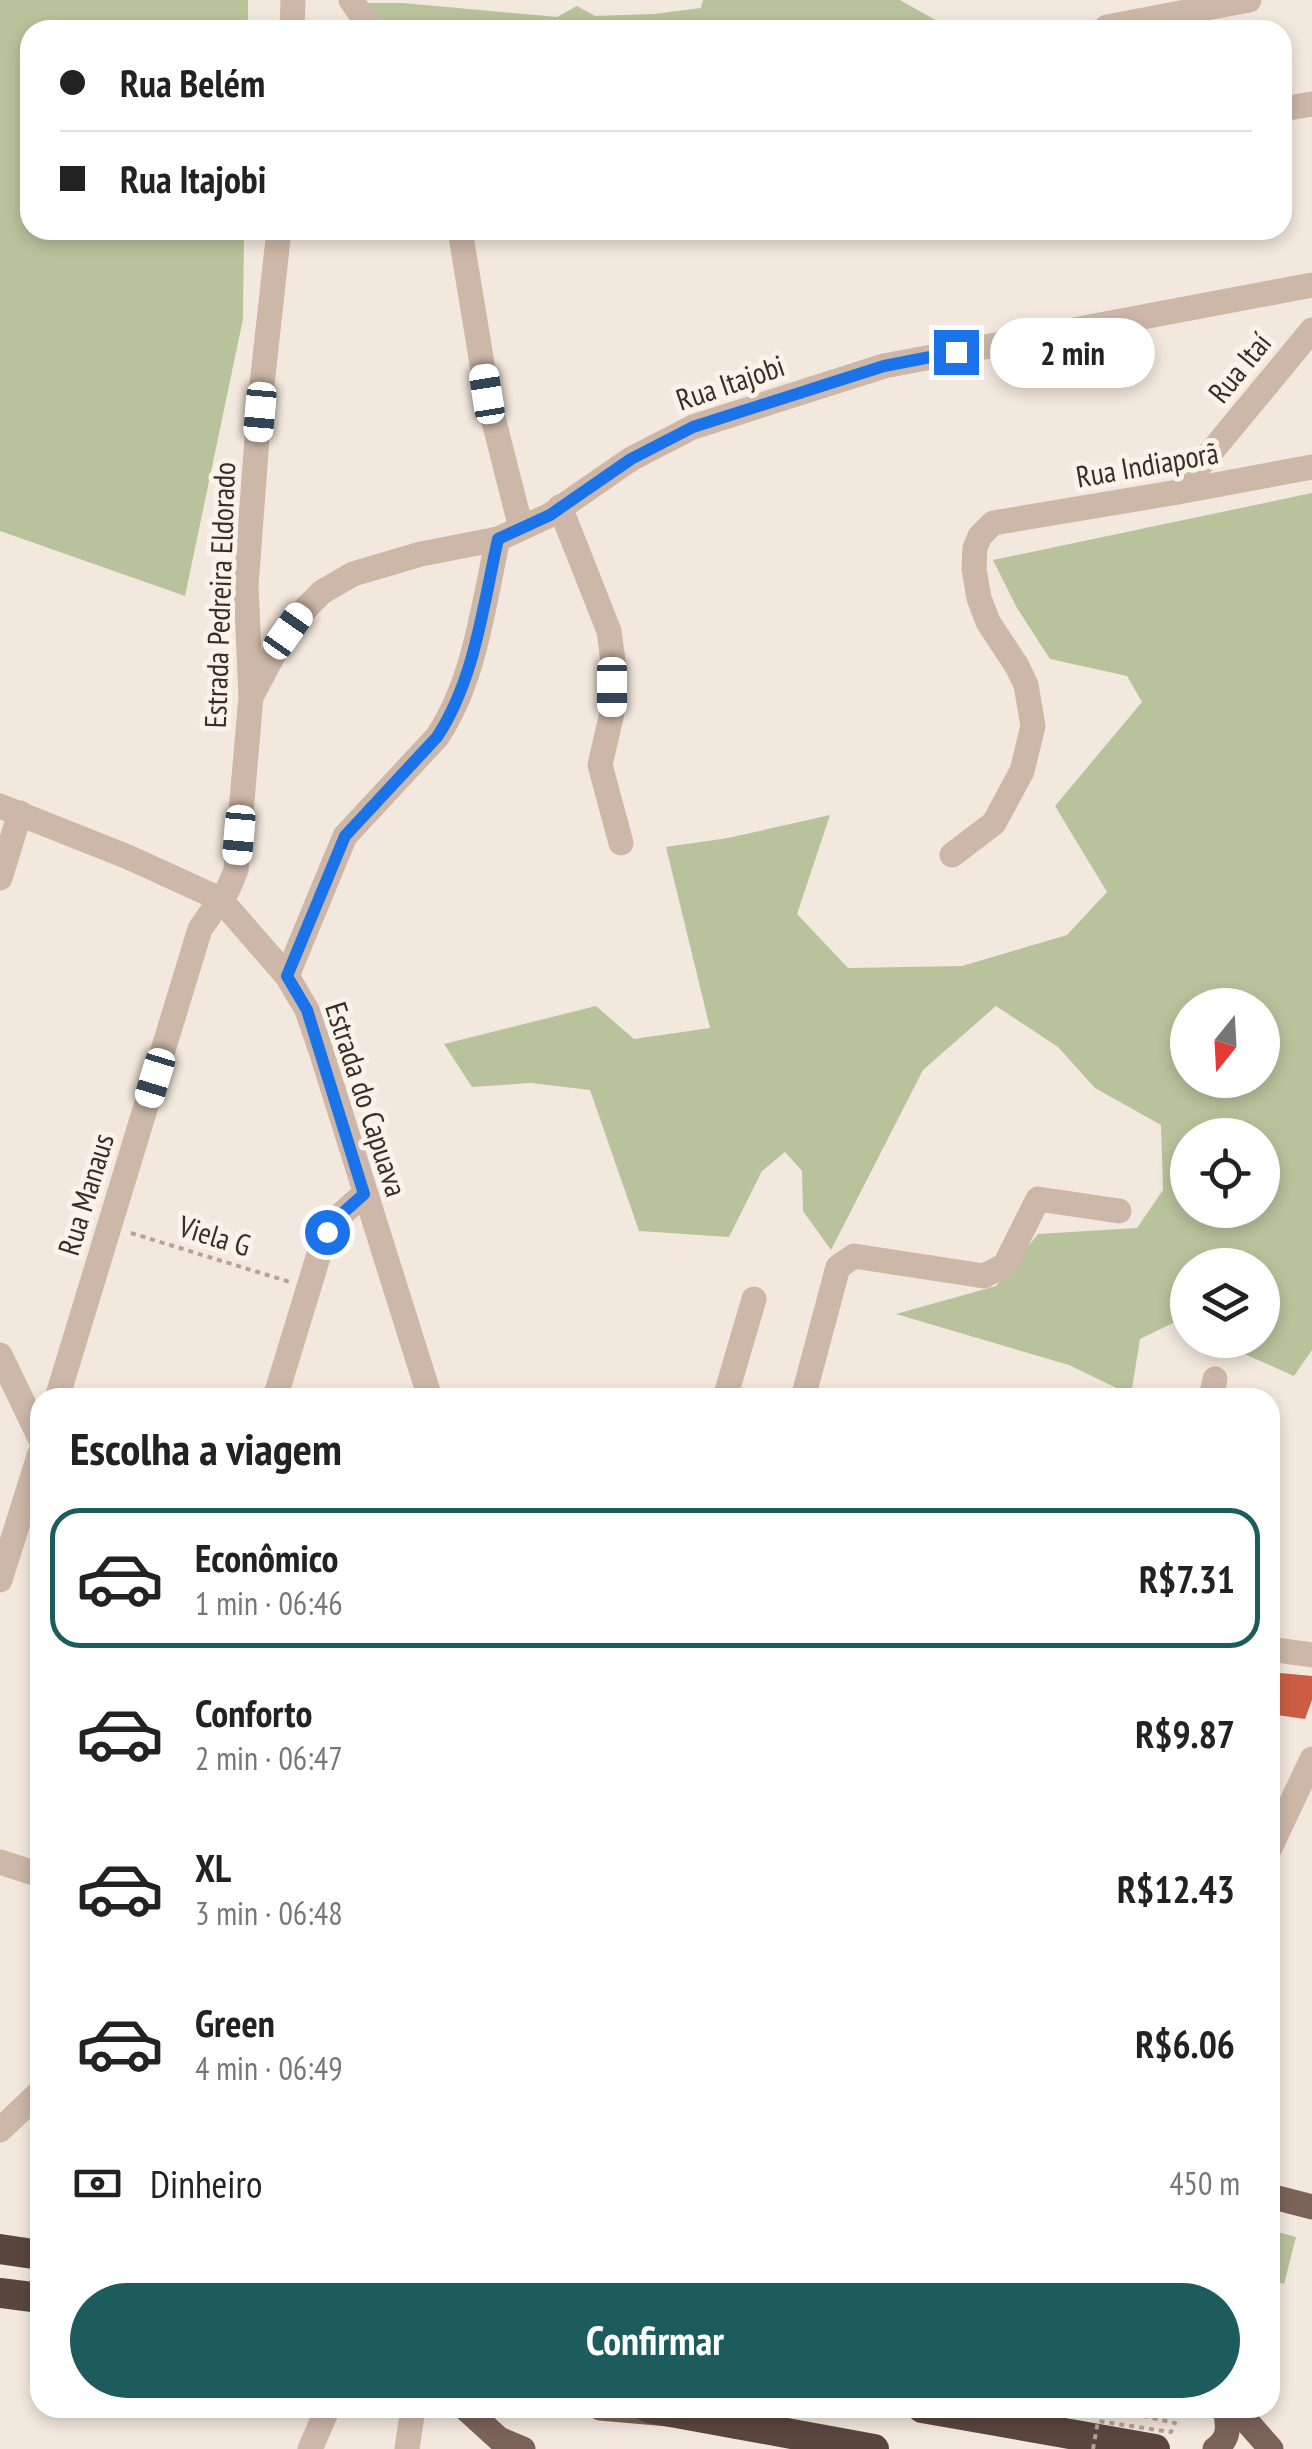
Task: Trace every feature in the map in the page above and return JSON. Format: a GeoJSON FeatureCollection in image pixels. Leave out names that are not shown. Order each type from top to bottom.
{"type":"FeatureCollection","features":[{"type":"Feature","properties":{"kind":"highway"},"geometry":{"type":"LineString","coordinates":[[0,2249],[30,2253]]}},
{"type":"Feature","properties":{"kind":"highway"},"geometry":{"type":"LineString","coordinates":[[0,2293],[30,2297]]}},
{"type":"Feature","properties":{"kind":"highway"},"geometry":{"type":"LineString","coordinates":[[710,2418],[874,2449]]}},
{"type":"Feature","properties":{"kind":"highway"},"geometry":{"type":"LineString","coordinates":[[970,2418],[1090,2443],[1155,2449]]}},
{"type":"Feature","properties":{"kind":"highway"},"geometry":{"type":"LineString","coordinates":[[1061,2418],[1090,2443]]}},
{"type":"Feature","properties":{"kind":"main road"},"geometry":{"type":"LineString","coordinates":[[1280,2197],[1309,2200]]}},
{"type":"Feature","properties":{"kind":"main road"},"geometry":{"type":"LineString","coordinates":[[476,2418],[499,2438],[522,2449]]}},
{"type":"Feature","properties":{"kind":"main road"},"geometry":{"type":"LineString","coordinates":[[1215,2449],[1225,2442],[1226,2418]]}},
{"type":"Feature","properties":{"kind":"main road"},"geometry":{"type":"LineString","coordinates":[[1244,2418],[1271,2449]]}},
{"type":"Feature","properties":{"kind":"street"},"geometry":{"type":"LineString","coordinates":[[1148,20],[1249,0]]}},
{"type":"Feature","properties":{"kind":"street","name":"Estrada Pedreira Eldorado"},"geometry":{"type":"LineString","coordinates":[[220,899],[236,870],[251,696],[246,586],[277,240]]}},
{"type":"Feature","properties":{"kind":"street"},"geometry":{"type":"LineString","coordinates":[[287,976],[345,836],[448,721],[509,534],[462,240]]}},
{"type":"Feature","properties":{"kind":"street","name":"Rua Itajobi"},"geometry":{"type":"LineString","coordinates":[[251,696],[300,614],[322,592],[370,569],[509,534],[550,515],[631,459],[693,427],[884,366],[1312,285]]}},
{"type":"Feature","properties":{"kind":"street","name":"Rua Itaí"},"geometry":{"type":"LineString","coordinates":[[1178,492],[1312,330]]}},
{"type":"Feature","properties":{"kind":"street","name":"Rua Indiaporã"},"geometry":{"type":"LineString","coordinates":[[952,856],[994,823],[1022,772],[1033,726],[1026,685],[978,598],[974,569],[980,536],[993,524],[1312,466]]}},
{"type":"Feature","properties":{"kind":"street"},"geometry":{"type":"LineString","coordinates":[[560,507],[609,631],[612,712],[600,765],[622,843]]}},
{"type":"Feature","properties":{"kind":"street"},"geometry":{"type":"LineString","coordinates":[[0,878],[10,810]]}},
{"type":"Feature","properties":{"kind":"street","name":"Estrada do Capuava"},"geometry":{"type":"LineString","coordinates":[[10,810],[220,899],[287,976],[307,1010],[427,1388]]}},
{"type":"Feature","properties":{"kind":"street","name":"Rua Manaus"},"geometry":{"type":"LineString","coordinates":[[60,1388],[200,929],[220,899]]}},
{"type":"Feature","properties":{"kind":"street"},"geometry":{"type":"LineString","coordinates":[[278,1388],[327,1232],[364,1194]]}},
{"type":"Feature","properties":{"kind":"street"},"geometry":{"type":"LineString","coordinates":[[805,1388],[838,1267],[844,1261],[854,1256],[984,1276],[1004,1265],[1038,1200],[1118,1211]]}},
{"type":"Feature","properties":{"kind":"street"},"geometry":{"type":"LineString","coordinates":[[728,1388],[754,1300]]}},
{"type":"Feature","properties":{"kind":"street"},"geometry":{"type":"LineString","coordinates":[[0,1356],[30,1418]]}},
{"type":"Feature","properties":{"kind":"street"},"geometry":{"type":"LineString","coordinates":[[0,1580],[30,1485]]}},
{"type":"Feature","properties":{"kind":"street"},"geometry":{"type":"LineString","coordinates":[[1280,1650],[1312,1654]]}},
{"type":"Feature","properties":{"kind":"street"},"geometry":{"type":"LineString","coordinates":[[1280,1827],[1312,1759]]}},
{"type":"Feature","properties":{"kind":"street"},"geometry":{"type":"LineString","coordinates":[[0,1862],[30,1872]]}},
{"type":"Feature","properties":{"kind":"street"},"geometry":{"type":"LineString","coordinates":[[0,2130],[30,2102]]}},
{"type":"Feature","properties":{"kind":"street"},"geometry":{"type":"LineString","coordinates":[[310,2449],[324,2418]]}},
{"type":"Feature","properties":{"kind":"street"},"geometry":{"type":"LineString","coordinates":[[406,2449],[411,2418]]}},
{"type":"Feature","properties":{"kind":"path","name":"Viela G"},"geometry":{"type":"LineString","coordinates":[[109,1226],[308,1288]]}},
{"type":"Feature","properties":{"kind":"path"},"geometry":{"type":"LineString","coordinates":[[1090,2443],[1098,2421],[1170,2432],[1175,2423],[1152,2418]]}},
{"type":"Feature","properties":{"kind":"green space"},"geometry":{"type":"Polygon","coordinates":[[[0,0],[248,0],[248,20],[20,20],[20,240],[244,240],[243,319],[185,596],[0,531],[0,0]]]}},
{"type":"Feature","properties":{"kind":"green space"},"geometry":{"type":"Polygon","coordinates":[[[703,0],[900,0],[935,20],[376,20],[363,3],[557,17],[577,6],[595,16],[701,8],[703,0]]]}},
{"type":"Feature","properties":{"kind":"green space"},"geometry":{"type":"Polygon","coordinates":[[[1312,493],[1312,1350],[1294,1376],[1254,1358],[1280,1358],[1280,1248],[1170,1248],[1170,1324],[1140,1339],[1132,1388],[1117,1388],[1069,1365],[896,1314],[996,1286],[1038,1234],[1137,1228],[1163,1190],[1161,1125],[1095,1088],[1058,1047],[996,1006],[923,1070],[831,1250],[803,1211],[802,1171],[785,1152],[762,1171],[729,1237],[639,1231],[590,1090],[531,1083],[472,1087],[444,1044],[596,1006],[634,1039],[710,1028],[666,847],[728,838],[830,815],[797,914],[848,968],[962,966],[1067,935],[1107,892],[1055,806],[1142,702],[1127,676],[1050,659],[1017,608],[993,560],[1312,493]]]}},
{"type":"Feature","properties":{"kind":"green space"},"geometry":{"type":"Polygon","coordinates":[[[1280,2233],[1296,2237],[1284,2284],[1280,2283],[1280,2233]]]}},
{"type":"Feature","properties":{"kind":"building"},"geometry":{"type":"Polygon","coordinates":[[[1280,1673],[1312,1676],[1312,1700],[1305,1719],[1280,1715],[1280,1673]]]}},
{"type":"Feature","properties":{"kind":"route"},"geometry":{"type":"LineString","coordinates":[[327,1232],[364,1194],[307,1010],[287,976],[345,836],[448,721],[469,666],[498,539],[550,515],[631,459],[693,427],[884,366],[956,352]]}}]}
